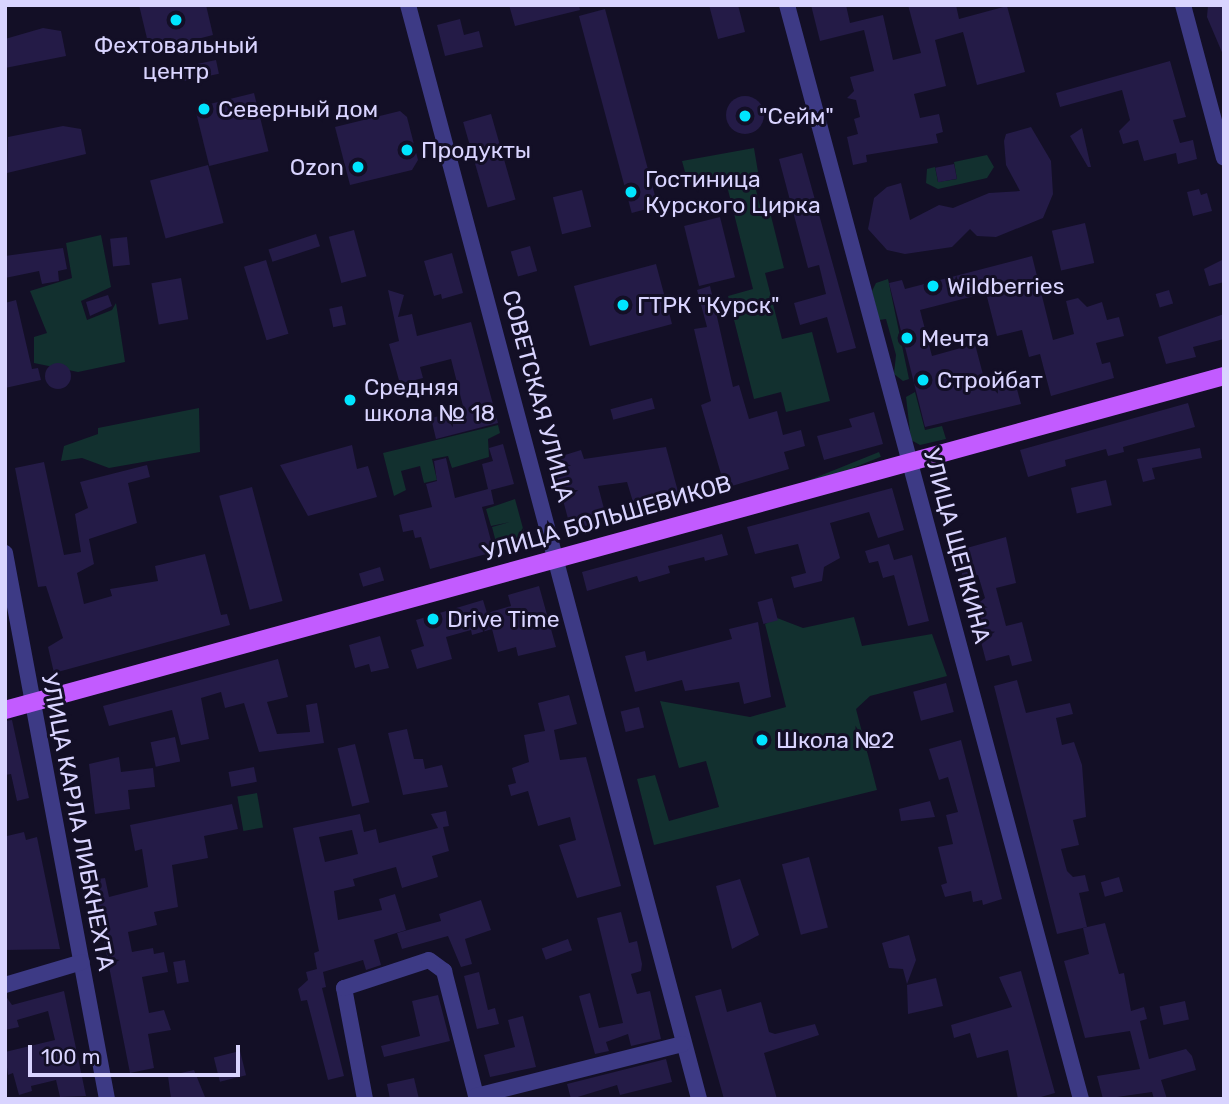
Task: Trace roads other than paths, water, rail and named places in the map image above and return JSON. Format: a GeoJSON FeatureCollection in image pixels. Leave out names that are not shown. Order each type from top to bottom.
{"type":"FeatureCollection","features":[{"type":"Feature","properties":{"kind":"main road","name":"УЛИЦА БОЛЬШЕВИКОВ"},"geometry":{"type":"LineString","coordinates":[[5,710],[910,459],[1224,376]]}},
{"type":"Feature","properties":{"kind":"street","name":"СОВЕТСКАЯ УЛИЦА"},"geometry":{"type":"LineString","coordinates":[[408,5],[558,557],[699,1099]]}},
{"type":"Feature","properties":{"kind":"street","name":"УЛИЦА ЩЕПКИНА"},"geometry":{"type":"LineString","coordinates":[[788,5],[1081,1099]]}},
{"type":"Feature","properties":{"kind":"street"},"geometry":{"type":"LineString","coordinates":[[1183,5],[1224,158]]}},
{"type":"Feature","properties":{"kind":"street","name":"УЛИЦА КАРЛА ЛИБКНЕХТА"},"geometry":{"type":"LineString","coordinates":[[5,553],[107,1099]]}},
{"type":"Feature","properties":{"kind":"street"},"geometry":{"type":"LineString","coordinates":[[365,1099],[344,988],[429,960],[444,971],[477,1097],[683,1044]]}},
{"type":"Feature","properties":{"kind":"street"},"geometry":{"type":"LineString","coordinates":[[5,985],[82,962]]}},
{"type":"Feature","properties":{"kind":"place","name":"Фехтовальный центр"},"geometry":{"type":"Point","coordinates":[176,20]}},
{"type":"Feature","properties":{"kind":"place","name":"Северный дом"},"geometry":{"type":"Point","coordinates":[204,109]}},
{"type":"Feature","properties":{"kind":"place","name":"\"Сейм\""},"geometry":{"type":"Point","coordinates":[745,116]}},
{"type":"Feature","properties":{"kind":"place","name":"Продукты"},"geometry":{"type":"Point","coordinates":[407,150]}},
{"type":"Feature","properties":{"kind":"place","name":"Ozon"},"geometry":{"type":"Point","coordinates":[358,167]}},
{"type":"Feature","properties":{"kind":"place","name":"Гостиница Курского Цирка"},"geometry":{"type":"Point","coordinates":[631,192]}},
{"type":"Feature","properties":{"kind":"place","name":"Wildberries"},"geometry":{"type":"Point","coordinates":[933,286]}},
{"type":"Feature","properties":{"kind":"place","name":"ГТРК \"Курск\""},"geometry":{"type":"Point","coordinates":[623,305]}},
{"type":"Feature","properties":{"kind":"place","name":"Мечта"},"geometry":{"type":"Point","coordinates":[907,338]}},
{"type":"Feature","properties":{"kind":"place","name":"Стройбат"},"geometry":{"type":"Point","coordinates":[923,380]}},
{"type":"Feature","properties":{"kind":"place","name":"Средняя школа № 18"},"geometry":{"type":"Point","coordinates":[350,400]}},
{"type":"Feature","properties":{"kind":"place","name":"Drive Time"},"geometry":{"type":"Point","coordinates":[433,619]}},
{"type":"Feature","properties":{"kind":"place","name":"Школа №2"},"geometry":{"type":"Point","coordinates":[762,740]}}]}
